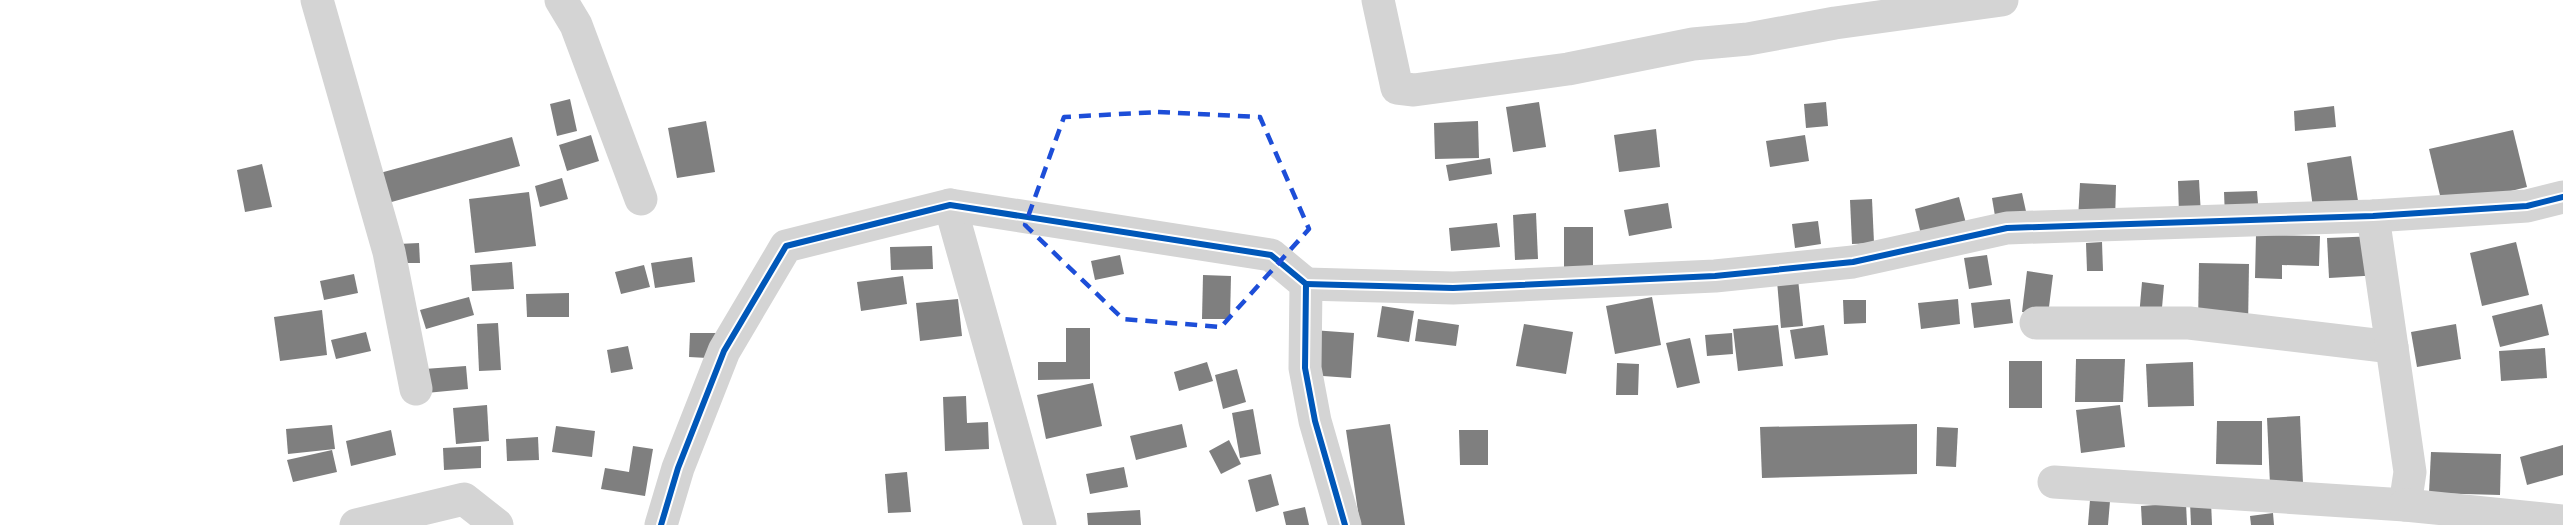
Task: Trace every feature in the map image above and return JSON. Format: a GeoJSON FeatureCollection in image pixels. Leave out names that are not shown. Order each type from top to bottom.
{"type":"FeatureCollection","features":[{"type":"Feature","properties":{"kind":"street"},"geometry":{"type":"LineString","coordinates":[[317,0],[389,252],[416,389]]}},
{"type":"Feature","properties":{"kind":"street"},"geometry":{"type":"LineString","coordinates":[[561,0],[576,26],[641,199]]}},
{"type":"Feature","properties":{"kind":"street"},"geometry":{"type":"LineString","coordinates":[[1378,0],[1397,88],[1414,90],[1568,69],[1693,44],[1748,39],[1835,23],[2002,0]]}},
{"type":"Feature","properties":{"kind":"street"},"geometry":{"type":"LineString","coordinates":[[661,525],[678,468],[724,351],[786,246],[950,205],[1271,255],[1306,284],[1453,288],[1715,276],[1853,262],[2007,228],[2373,216],[2527,206],[2563,197]]}},
{"type":"Feature","properties":{"kind":"street"},"geometry":{"type":"LineString","coordinates":[[950,205],[1040,525]]}},
{"type":"Feature","properties":{"kind":"street"},"geometry":{"type":"LineString","coordinates":[[2373,216],[2410,472],[2404,505]]}},
{"type":"Feature","properties":{"kind":"street"},"geometry":{"type":"LineString","coordinates":[[1306,284],[1305,368],[1315,421],[1345,525]]}},
{"type":"Feature","properties":{"kind":"street"},"geometry":{"type":"LineString","coordinates":[[2036,323],[2189,323],[2392,347]]}},
{"type":"Feature","properties":{"kind":"street"},"geometry":{"type":"LineString","coordinates":[[2054,482],[2404,505],[2563,521]]}},
{"type":"Feature","properties":{"kind":"street"},"geometry":{"type":"LineString","coordinates":[[356,525],[464,499],[497,525]]}},
{"type":"Feature","properties":{"kind":"highlighted area"},"geometry":{"type":"Polygon","coordinates":[[[1158,112],[1260,117],[1309,229],[1221,327],[1123,319],[1025,225],[1064,117],[1158,112]]]}},
{"type":"Feature","properties":{"kind":"building"},"geometry":{"type":"Polygon","coordinates":[[[570,99],[577,131],[557,136],[550,104],[570,99]]]}},
{"type":"Feature","properties":{"kind":"building"},"geometry":{"type":"Polygon","coordinates":[[[1539,102],[1546,147],[1513,152],[1506,107],[1539,102]]]}},
{"type":"Feature","properties":{"kind":"building"},"geometry":{"type":"Polygon","coordinates":[[[1826,102],[1828,126],[1806,128],[1804,104],[1826,102]]]}},
{"type":"Feature","properties":{"kind":"building"},"geometry":{"type":"Polygon","coordinates":[[[2334,106],[2336,127],[2295,131],[2294,111],[2334,106]]]}},
{"type":"Feature","properties":{"kind":"building"},"geometry":{"type":"Polygon","coordinates":[[[706,121],[715,172],[677,178],[668,128],[706,121]]]}},
{"type":"Feature","properties":{"kind":"building"},"geometry":{"type":"Polygon","coordinates":[[[1478,121],[1479,158],[1435,159],[1434,123],[1478,121]]]}},
{"type":"Feature","properties":{"kind":"building"},"geometry":{"type":"Polygon","coordinates":[[[1656,129],[1660,167],[1619,172],[1614,135],[1656,129]]]}},
{"type":"Feature","properties":{"kind":"building"},"geometry":{"type":"Polygon","coordinates":[[[2513,130],[2527,187],[2443,208],[2429,149],[2513,130]]]}},
{"type":"Feature","properties":{"kind":"building"},"geometry":{"type":"Polygon","coordinates":[[[591,135],[599,161],[567,171],[559,145],[591,135]]]}},
{"type":"Feature","properties":{"kind":"building"},"geometry":{"type":"Polygon","coordinates":[[[1805,135],[1809,161],[1770,167],[1766,141],[1805,135]]]}},
{"type":"Feature","properties":{"kind":"building"},"geometry":{"type":"Polygon","coordinates":[[[512,137],[520,166],[388,203],[380,173],[512,137]]]}},
{"type":"Feature","properties":{"kind":"building"},"geometry":{"type":"Polygon","coordinates":[[[2351,156],[2358,201],[2313,208],[2307,163],[2351,156]]]}},
{"type":"Feature","properties":{"kind":"building"},"geometry":{"type":"Polygon","coordinates":[[[1490,158],[1492,174],[1449,181],[1446,165],[1490,158]]]}},
{"type":"Feature","properties":{"kind":"building"},"geometry":{"type":"Polygon","coordinates":[[[262,164],[272,207],[245,212],[237,170],[262,164]]]}},
{"type":"Feature","properties":{"kind":"building"},"geometry":{"type":"Polygon","coordinates":[[[562,178],[568,199],[540,207],[535,186],[562,178]]]}},
{"type":"Feature","properties":{"kind":"building"},"geometry":{"type":"Polygon","coordinates":[[[2199,180],[2201,215],[2179,215],[2178,181],[2199,180]]]}},
{"type":"Feature","properties":{"kind":"building"},"geometry":{"type":"Polygon","coordinates":[[[2080,183],[2116,185],[2115,221],[2078,220],[2080,183]]]}},
{"type":"Feature","properties":{"kind":"building"},"geometry":{"type":"Polygon","coordinates":[[[2257,191],[2259,216],[2225,217],[2224,192],[2257,191]]]}},
{"type":"Feature","properties":{"kind":"building"},"geometry":{"type":"Polygon","coordinates":[[[529,192],[536,246],[475,253],[469,199],[529,192]]]}},
{"type":"Feature","properties":{"kind":"building"},"geometry":{"type":"Polygon","coordinates":[[[2022,193],[2027,216],[1996,222],[1992,198],[2022,193]]]}},
{"type":"Feature","properties":{"kind":"building"},"geometry":{"type":"Polygon","coordinates":[[[1959,197],[1967,227],[1922,239],[1915,209],[1959,197]]]}},
{"type":"Feature","properties":{"kind":"building"},"geometry":{"type":"Polygon","coordinates":[[[1872,199],[1874,243],[1852,244],[1850,200],[1872,199]]]}},
{"type":"Feature","properties":{"kind":"building"},"geometry":{"type":"Polygon","coordinates":[[[1668,203],[1672,228],[1629,236],[1624,210],[1668,203]]]}},
{"type":"Feature","properties":{"kind":"building"},"geometry":{"type":"Polygon","coordinates":[[[1536,213],[1538,259],[1515,260],[1513,215],[1536,213]]]}},
{"type":"Feature","properties":{"kind":"building"},"geometry":{"type":"Polygon","coordinates":[[[1818,221],[1821,244],[1795,248],[1792,224],[1818,221]]]}},
{"type":"Feature","properties":{"kind":"building"},"geometry":{"type":"Polygon","coordinates":[[[1497,223],[1500,247],[1451,251],[1449,228],[1497,223]]]}},
{"type":"Feature","properties":{"kind":"building"},"geometry":{"type":"Polygon","coordinates":[[[1564,227],[1593,227],[1593,274],[1564,275],[1564,227]]]}},
{"type":"Feature","properties":{"kind":"building"},"geometry":{"type":"Polygon","coordinates":[[[2256,235],[2320,236],[2319,266],[2282,265],[2282,279],[2255,278],[2256,235]]]}},
{"type":"Feature","properties":{"kind":"building"},"geometry":{"type":"Polygon","coordinates":[[[2378,236],[2381,275],[2329,278],[2327,238],[2378,236]]]}},
{"type":"Feature","properties":{"kind":"building"},"geometry":{"type":"Polygon","coordinates":[[[2102,242],[2103,271],[2087,271],[2086,243],[2102,242]]]}},
{"type":"Feature","properties":{"kind":"building"},"geometry":{"type":"Polygon","coordinates":[[[2516,242],[2529,295],[2482,306],[2470,253],[2516,242]]]}},
{"type":"Feature","properties":{"kind":"building"},"geometry":{"type":"Polygon","coordinates":[[[419,243],[420,263],[398,263],[398,244],[419,243]]]}},
{"type":"Feature","properties":{"kind":"building"},"geometry":{"type":"Polygon","coordinates":[[[932,246],[933,269],[891,270],[890,247],[932,246]]]}},
{"type":"Feature","properties":{"kind":"building"},"geometry":{"type":"Polygon","coordinates":[[[1120,255],[1124,274],[1095,280],[1091,261],[1120,255]]]}},
{"type":"Feature","properties":{"kind":"building"},"geometry":{"type":"Polygon","coordinates":[[[1987,255],[1992,285],[1969,289],[1964,258],[1987,255]]]}},
{"type":"Feature","properties":{"kind":"building"},"geometry":{"type":"Polygon","coordinates":[[[692,257],[695,282],[655,288],[651,263],[692,257]]]}},
{"type":"Feature","properties":{"kind":"building"},"geometry":{"type":"Polygon","coordinates":[[[512,262],[514,289],[472,291],[470,265],[512,262]]]}},
{"type":"Feature","properties":{"kind":"building"},"geometry":{"type":"Polygon","coordinates":[[[2199,263],[2249,264],[2248,327],[2198,326],[2199,263]]]}},
{"type":"Feature","properties":{"kind":"building"},"geometry":{"type":"Polygon","coordinates":[[[644,265],[650,287],[621,294],[615,272],[644,265]]]}},
{"type":"Feature","properties":{"kind":"building"},"geometry":{"type":"Polygon","coordinates":[[[2027,271],[2053,275],[2048,315],[2022,312],[2027,271]]]}},
{"type":"Feature","properties":{"kind":"building"},"geometry":{"type":"Polygon","coordinates":[[[354,274],[358,293],[324,300],[320,281],[354,274]]]}},
{"type":"Feature","properties":{"kind":"building"},"geometry":{"type":"Polygon","coordinates":[[[1203,275],[1231,276],[1230,319],[1202,319],[1203,275]]]}},
{"type":"Feature","properties":{"kind":"building"},"geometry":{"type":"Polygon","coordinates":[[[903,276],[907,304],[861,311],[857,282],[903,276]]]}},
{"type":"Feature","properties":{"kind":"building"},"geometry":{"type":"Polygon","coordinates":[[[1798,279],[1803,326],[1781,328],[1777,281],[1798,279]]]}},
{"type":"Feature","properties":{"kind":"building"},"geometry":{"type":"Polygon","coordinates":[[[2142,282],[2164,285],[2161,319],[2139,317],[2142,282]]]}},
{"type":"Feature","properties":{"kind":"building"},"geometry":{"type":"Polygon","coordinates":[[[569,293],[569,317],[527,317],[526,294],[569,293]]]}},
{"type":"Feature","properties":{"kind":"building"},"geometry":{"type":"Polygon","coordinates":[[[469,297],[474,315],[426,329],[420,310],[469,297]]]}},
{"type":"Feature","properties":{"kind":"building"},"geometry":{"type":"Polygon","coordinates":[[[1652,297],[1661,345],[1615,354],[1606,306],[1652,297]]]}},
{"type":"Feature","properties":{"kind":"building"},"geometry":{"type":"Polygon","coordinates":[[[958,299],[962,336],[920,341],[916,303],[958,299]]]}},
{"type":"Feature","properties":{"kind":"building"},"geometry":{"type":"Polygon","coordinates":[[[1958,299],[1960,324],[1921,329],[1918,303],[1958,299]]]}},
{"type":"Feature","properties":{"kind":"building"},"geometry":{"type":"Polygon","coordinates":[[[2010,299],[2013,323],[1974,328],[1971,303],[2010,299]]]}},
{"type":"Feature","properties":{"kind":"building"},"geometry":{"type":"Polygon","coordinates":[[[1843,300],[1866,300],[1866,323],[1844,324],[1843,300]]]}},
{"type":"Feature","properties":{"kind":"building"},"geometry":{"type":"Polygon","coordinates":[[[2542,304],[2549,335],[2500,347],[2492,316],[2542,304]]]}},
{"type":"Feature","properties":{"kind":"building"},"geometry":{"type":"Polygon","coordinates":[[[1382,306],[1414,311],[1409,342],[1377,337],[1382,306]]]}},
{"type":"Feature","properties":{"kind":"building"},"geometry":{"type":"Polygon","coordinates":[[[322,310],[327,355],[280,361],[274,317],[322,310]]]}},
{"type":"Feature","properties":{"kind":"building"},"geometry":{"type":"Polygon","coordinates":[[[1418,319],[1459,325],[1456,346],[1415,341],[1418,319]]]}},
{"type":"Feature","properties":{"kind":"building"},"geometry":{"type":"Polygon","coordinates":[[[498,323],[501,370],[479,371],[477,324],[498,323]]]}},
{"type":"Feature","properties":{"kind":"building"},"geometry":{"type":"Polygon","coordinates":[[[1524,324],[1573,332],[1566,374],[1516,366],[1524,324]]]}},
{"type":"Feature","properties":{"kind":"building"},"geometry":{"type":"Polygon","coordinates":[[[2456,324],[2461,359],[2417,367],[2411,332],[2456,324]]]}},
{"type":"Feature","properties":{"kind":"building"},"geometry":{"type":"Polygon","coordinates":[[[1778,325],[1783,366],[1738,371],[1733,329],[1778,325]]]}},
{"type":"Feature","properties":{"kind":"building"},"geometry":{"type":"Polygon","coordinates":[[[1824,325],[1828,355],[1795,359],[1790,330],[1824,325]]]}},
{"type":"Feature","properties":{"kind":"building"},"geometry":{"type":"Polygon","coordinates":[[[1066,328],[1090,328],[1090,379],[1038,380],[1038,362],[1066,362],[1066,328]]]}},
{"type":"Feature","properties":{"kind":"building"},"geometry":{"type":"Polygon","coordinates":[[[1312,330],[1354,333],[1351,378],[1309,375],[1312,330]]]}},
{"type":"Feature","properties":{"kind":"building"},"geometry":{"type":"Polygon","coordinates":[[[366,332],[371,351],[336,359],[331,340],[366,332]]]}},
{"type":"Feature","properties":{"kind":"building"},"geometry":{"type":"Polygon","coordinates":[[[690,333],[726,333],[726,359],[689,357],[690,333]]]}},
{"type":"Feature","properties":{"kind":"building"},"geometry":{"type":"Polygon","coordinates":[[[1732,333],[1733,354],[1707,356],[1705,335],[1732,333]]]}},
{"type":"Feature","properties":{"kind":"building"},"geometry":{"type":"Polygon","coordinates":[[[1690,338],[1700,383],[1677,388],[1666,343],[1690,338]]]}},
{"type":"Feature","properties":{"kind":"building"},"geometry":{"type":"Polygon","coordinates":[[[628,346],[633,369],[611,373],[607,350],[628,346]]]}},
{"type":"Feature","properties":{"kind":"building"},"geometry":{"type":"Polygon","coordinates":[[[2545,348],[2547,378],[2501,381],[2499,351],[2545,348]]]}},
{"type":"Feature","properties":{"kind":"building"},"geometry":{"type":"Polygon","coordinates":[[[2076,359],[2125,359],[2123,402],[2075,402],[2076,359]]]}},
{"type":"Feature","properties":{"kind":"building"},"geometry":{"type":"Polygon","coordinates":[[[2009,361],[2042,361],[2042,408],[2009,408],[2009,361]]]}},
{"type":"Feature","properties":{"kind":"building"},"geometry":{"type":"Polygon","coordinates":[[[1207,362],[1213,381],[1179,391],[1174,372],[1207,362]]]}},
{"type":"Feature","properties":{"kind":"building"},"geometry":{"type":"Polygon","coordinates":[[[2193,362],[2194,406],[2148,407],[2146,364],[2193,362]]]}},
{"type":"Feature","properties":{"kind":"building"},"geometry":{"type":"Polygon","coordinates":[[[1617,363],[1639,364],[1638,395],[1616,395],[1617,363]]]}},
{"type":"Feature","properties":{"kind":"building"},"geometry":{"type":"Polygon","coordinates":[[[466,366],[468,389],[426,393],[424,369],[466,366]]]}},
{"type":"Feature","properties":{"kind":"building"},"geometry":{"type":"Polygon","coordinates":[[[1237,369],[1246,402],[1223,409],[1215,375],[1237,369]]]}},
{"type":"Feature","properties":{"kind":"building"},"geometry":{"type":"Polygon","coordinates":[[[1093,383],[1102,426],[1046,439],[1037,395],[1093,383]]]}},
{"type":"Feature","properties":{"kind":"building"},"geometry":{"type":"Polygon","coordinates":[[[966,396],[967,423],[988,422],[989,449],[945,451],[943,397],[966,396]]]}},
{"type":"Feature","properties":{"kind":"building"},"geometry":{"type":"Polygon","coordinates":[[[487,405],[489,441],[456,444],[453,408],[487,405]]]}},
{"type":"Feature","properties":{"kind":"building"},"geometry":{"type":"Polygon","coordinates":[[[2120,405],[2125,447],[2081,453],[2076,410],[2120,405]]]}},
{"type":"Feature","properties":{"kind":"building"},"geometry":{"type":"Polygon","coordinates":[[[1253,409],[1261,454],[1240,458],[1232,413],[1253,409]]]}},
{"type":"Feature","properties":{"kind":"building"},"geometry":{"type":"Polygon","coordinates":[[[2300,416],[2303,483],[2270,484],[2267,418],[2300,416]]]}},
{"type":"Feature","properties":{"kind":"building"},"geometry":{"type":"Polygon","coordinates":[[[2217,421],[2262,421],[2262,465],[2216,464],[2217,421]]]}},
{"type":"Feature","properties":{"kind":"building"},"geometry":{"type":"Polygon","coordinates":[[[1182,424],[1187,447],[1136,460],[1130,436],[1182,424]]]}},
{"type":"Feature","properties":{"kind":"building"},"geometry":{"type":"Polygon","coordinates":[[[1390,424],[1405,525],[1360,525],[1346,430],[1390,424]]]}},
{"type":"Feature","properties":{"kind":"building"},"geometry":{"type":"Polygon","coordinates":[[[1917,424],[1917,474],[1762,478],[1760,427],[1917,424]]]}},
{"type":"Feature","properties":{"kind":"building"},"geometry":{"type":"Polygon","coordinates":[[[332,425],[335,449],[288,454],[286,429],[332,425]]]}},
{"type":"Feature","properties":{"kind":"building"},"geometry":{"type":"Polygon","coordinates":[[[556,426],[595,431],[592,457],[552,452],[556,426]]]}},
{"type":"Feature","properties":{"kind":"building"},"geometry":{"type":"Polygon","coordinates":[[[1937,427],[1958,428],[1956,467],[1936,466],[1937,427]]]}},
{"type":"Feature","properties":{"kind":"building"},"geometry":{"type":"Polygon","coordinates":[[[391,430],[396,455],[351,466],[346,441],[391,430]]]}},
{"type":"Feature","properties":{"kind":"building"},"geometry":{"type":"Polygon","coordinates":[[[1459,430],[1488,430],[1488,465],[1460,465],[1459,430]]]}},
{"type":"Feature","properties":{"kind":"building"},"geometry":{"type":"Polygon","coordinates":[[[538,437],[539,460],[507,461],[506,439],[538,437]]]}},
{"type":"Feature","properties":{"kind":"building"},"geometry":{"type":"Polygon","coordinates":[[[1229,440],[1241,464],[1221,474],[1209,451],[1229,440]]]}},
{"type":"Feature","properties":{"kind":"building"},"geometry":{"type":"Polygon","coordinates":[[[2563,445],[2563,475],[2527,485],[2520,457],[2563,445]]]}},
{"type":"Feature","properties":{"kind":"building"},"geometry":{"type":"Polygon","coordinates":[[[481,446],[481,468],[444,470],[443,448],[481,446]]]}},
{"type":"Feature","properties":{"kind":"building"},"geometry":{"type":"Polygon","coordinates":[[[633,446],[653,449],[645,496],[601,489],[605,468],[629,472],[633,446]]]}},
{"type":"Feature","properties":{"kind":"building"},"geometry":{"type":"Polygon","coordinates":[[[332,450],[337,472],[293,482],[287,460],[332,450]]]}},
{"type":"Feature","properties":{"kind":"building"},"geometry":{"type":"Polygon","coordinates":[[[2431,452],[2501,454],[2500,495],[2429,493],[2431,452]]]}},
{"type":"Feature","properties":{"kind":"building"},"geometry":{"type":"Polygon","coordinates":[[[1124,467],[1128,487],[1090,494],[1086,474],[1124,467]]]}},
{"type":"Feature","properties":{"kind":"building"},"geometry":{"type":"Polygon","coordinates":[[[907,472],[911,512],[888,513],[885,474],[907,472]]]}},
{"type":"Feature","properties":{"kind":"building"},"geometry":{"type":"Polygon","coordinates":[[[1271,474],[1279,505],[1256,512],[1248,480],[1271,474]]]}},
{"type":"Feature","properties":{"kind":"building"},"geometry":{"type":"Polygon","coordinates":[[[2090,500],[2110,501],[2108,525],[2088,525],[2090,500]]]}},
{"type":"Feature","properties":{"kind":"building"},"geometry":{"type":"Polygon","coordinates":[[[2211,501],[2212,525],[2191,525],[2190,502],[2211,501]]]}},
{"type":"Feature","properties":{"kind":"building"},"geometry":{"type":"Polygon","coordinates":[[[2186,503],[2187,525],[2142,525],[2141,506],[2186,503]]]}},
{"type":"Feature","properties":{"kind":"building"},"geometry":{"type":"Polygon","coordinates":[[[1305,507],[1309,525],[1286,525],[1283,512],[1305,507]]]}},
{"type":"Feature","properties":{"kind":"building"},"geometry":{"type":"Polygon","coordinates":[[[1140,510],[1141,525],[1088,525],[1087,513],[1140,510]]]}},
{"type":"Feature","properties":{"kind":"building"},"geometry":{"type":"Polygon","coordinates":[[[2273,513],[2274,525],[2251,525],[2250,516],[2273,513]]]}},
{"type":"Feature","properties":{"kind":"cycle path"},"geometry":{"type":"LineString","coordinates":[[1306,284],[1453,288],[1715,276],[1853,262],[2007,228],[2373,216],[2527,206],[2563,197]]}},
{"type":"Feature","properties":{"kind":"cycle path"},"geometry":{"type":"LineString","coordinates":[[661,525],[678,468],[724,351],[786,246],[950,205],[1271,255],[1306,284],[1305,368],[1315,421],[1345,525]]}}]}
